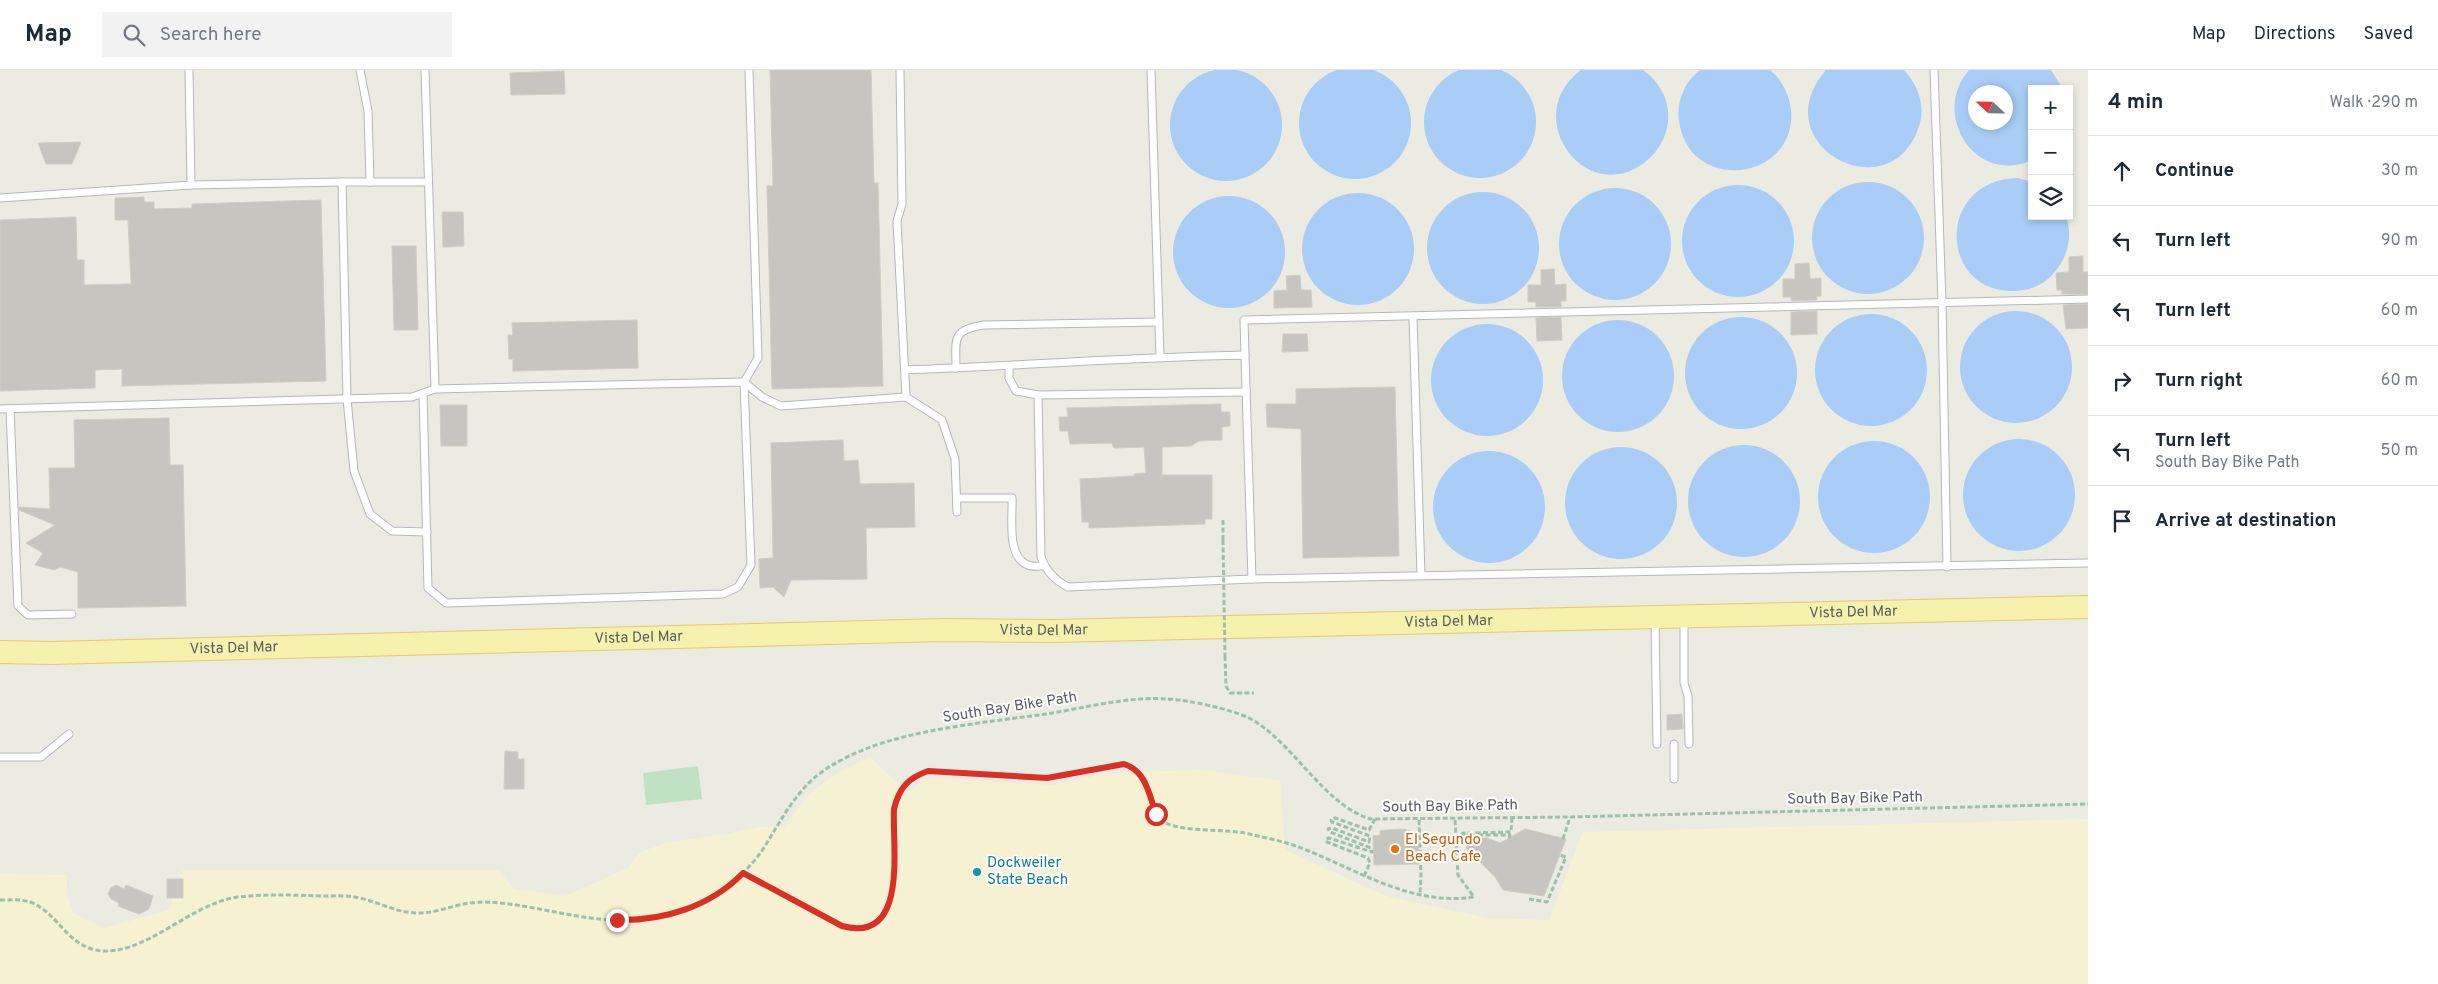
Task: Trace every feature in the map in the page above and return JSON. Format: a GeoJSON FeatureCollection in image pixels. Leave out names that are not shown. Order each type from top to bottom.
{"type":"FeatureCollection","features":[{"type":"Feature","properties":{"kind":"main road","name":"Vista Del Mar"},"geometry":{"type":"LineString","coordinates":[[0,652],[52,653],[944,630],[1054,631],[2088,607]]}},
{"type":"Feature","properties":{"kind":"lane"},"geometry":{"type":"LineString","coordinates":[[189,70],[191,185]]}},
{"type":"Feature","properties":{"kind":"lane"},"geometry":{"type":"LineString","coordinates":[[360,70],[368,111],[370,182]]}},
{"type":"Feature","properties":{"kind":"lane"},"geometry":{"type":"LineString","coordinates":[[425,70],[436,389]]}},
{"type":"Feature","properties":{"kind":"lane"},"geometry":{"type":"LineString","coordinates":[[423,393],[428,588],[446,602],[723,594],[738,587],[751,565],[744,382],[758,358],[749,70]]}},
{"type":"Feature","properties":{"kind":"lane"},"geometry":{"type":"LineString","coordinates":[[900,70],[902,204],[897,221],[906,397]]}},
{"type":"Feature","properties":{"kind":"lane"},"geometry":{"type":"LineString","coordinates":[[1152,70],[1160,356]]}},
{"type":"Feature","properties":{"kind":"lane"},"geometry":{"type":"LineString","coordinates":[[1934,70],[1942,302],[1947,567]]}},
{"type":"Feature","properties":{"kind":"lane"},"geometry":{"type":"LineString","coordinates":[[342,182],[347,399],[354,470],[370,514],[392,530],[427,532]]}},
{"type":"Feature","properties":{"kind":"lane"},"geometry":{"type":"LineString","coordinates":[[0,198],[191,185],[428,182]]}},
{"type":"Feature","properties":{"kind":"lane"},"geometry":{"type":"LineString","coordinates":[[1252,579],[1244,320],[2088,299]]}},
{"type":"Feature","properties":{"kind":"lane"},"geometry":{"type":"LineString","coordinates":[[1413,317],[1421,575]]}},
{"type":"Feature","properties":{"kind":"lane"},"geometry":{"type":"LineString","coordinates":[[956,368],[956,341],[960,332],[969,328],[984,325],[1159,322]]}},
{"type":"Feature","properties":{"kind":"lane"},"geometry":{"type":"LineString","coordinates":[[905,370],[1009,366],[1160,356],[1245,355]]}},
{"type":"Feature","properties":{"kind":"lane"},"geometry":{"type":"LineString","coordinates":[[1009,366],[1009,378],[1016,391],[1038,394],[1246,392]]}},
{"type":"Feature","properties":{"kind":"lane"},"geometry":{"type":"LineString","coordinates":[[0,409],[412,397],[436,389],[744,382],[762,397],[781,406],[906,397],[942,420],[955,459],[957,512]]}},
{"type":"Feature","properties":{"kind":"lane"},"geometry":{"type":"LineString","coordinates":[[1038,394],[1041,557],[1044,566],[1055,580],[1068,587],[1252,579],[1421,575],[2088,563]]}},
{"type":"Feature","properties":{"kind":"lane"},"geometry":{"type":"LineString","coordinates":[[10,409],[18,606],[28,615],[72,614]]}},
{"type":"Feature","properties":{"kind":"lane"},"geometry":{"type":"LineString","coordinates":[[956,498],[1012,498],[1014,550],[1020,560],[1029,566],[1044,566]]}},
{"type":"Feature","properties":{"kind":"lane"},"geometry":{"type":"LineString","coordinates":[[1655,616],[1657,744]]}},
{"type":"Feature","properties":{"kind":"lane"},"geometry":{"type":"LineString","coordinates":[[1684,616],[1684,682],[1688,696],[1689,744]]}},
{"type":"Feature","properties":{"kind":"lane"},"geometry":{"type":"LineString","coordinates":[[0,757],[41,758],[69,734]]}},
{"type":"Feature","properties":{"kind":"lane"},"geometry":{"type":"LineString","coordinates":[[1674,744],[1674,779]]}},
{"type":"Feature","properties":{"kind":"path"},"geometry":{"type":"LineString","coordinates":[[1223,520],[1226,686],[1230,693],[1254,693]]}},
{"type":"Feature","properties":{"kind":"path","name":"South Bay Bike Path"},"geometry":{"type":"LineString","coordinates":[[0,900],[32,903],[47,914],[77,943],[99,951],[132,946],[214,903],[233,898],[294,895],[359,897],[396,911],[420,913],[464,904],[488,902],[594,918],[638,920],[675,913],[692,907],[729,886],[743,873],[764,847],[780,819],[799,792],[818,774],[864,750],[894,739],[1145,698],[1192,702],[1252,720],[1279,742],[1345,806],[1364,817],[1375,819],[1570,817],[2088,804]]}},
{"type":"Feature","properties":{"kind":"path"},"geometry":{"type":"LineString","coordinates":[[743,873],[842,926],[856,928],[869,926],[882,917],[891,903],[894,809],[897,796],[904,784],[915,776],[928,771],[1047,778],[1118,764],[1130,766],[1139,772],[1156,814],[1168,824],[1242,833],[1275,840],[1294,845],[1380,884],[1460,899],[1474,897],[1458,875],[1455,819]]}},
{"type":"Feature","properties":{"kind":"path"},"geometry":{"type":"LineString","coordinates":[[1563,838],[1570,817]]}},
{"type":"Feature","properties":{"kind":"path"},"geometry":{"type":"LineString","coordinates":[[1364,876],[1370,863],[1368,858],[1327,842],[1326,839],[1329,838],[1372,852],[1372,848],[1328,830],[1332,828],[1369,842],[1370,836],[1331,820],[1335,818],[1369,830],[1375,819]]}},
{"type":"Feature","properties":{"kind":"path"},"geometry":{"type":"LineString","coordinates":[[1509,838],[1510,835],[1461,835],[1463,833],[1512,832],[1512,818]]}},
{"type":"Feature","properties":{"kind":"path"},"geometry":{"type":"LineString","coordinates":[[1419,820],[1420,893]]}},
{"type":"Feature","properties":{"kind":"path"},"geometry":{"type":"LineString","coordinates":[[1529,899],[1547,902],[1566,857],[1560,855]]}},
{"type":"Feature","properties":{"kind":"green space"},"geometry":{"type":"Polygon","coordinates":[[[698,766],[702,799],[646,805],[643,773],[698,766]]]}},
{"type":"Feature","properties":{"kind":"sand","name":"Dockweiler State Beach"},"geometry":{"type":"Polygon","coordinates":[[[870,757],[908,793],[920,783],[930,778],[1051,785],[1108,773],[1202,770],[1280,781],[1285,850],[1386,896],[1488,918],[1549,920],[1583,832],[2088,819],[2088,984],[0,984],[0,874],[67,875],[67,894],[73,913],[104,928],[169,910],[183,870],[498,870],[514,889],[565,896],[628,868],[639,853],[665,843],[759,827],[784,827],[809,794],[837,773],[870,757]]]}},
{"type":"Feature","properties":{"kind":"water"},"geometry":{"type":"Polygon","coordinates":[[[1480,66],[1501,70],[1520,82],[1532,101],[1536,122],[1532,143],[1520,162],[1501,174],[1480,178],[1459,174],[1440,162],[1428,143],[1424,122],[1428,101],[1440,82],[1459,70],[1480,66]]]}},
{"type":"Feature","properties":{"kind":"water"},"geometry":{"type":"Polygon","coordinates":[[[1355,67],[1376,71],[1395,83],[1407,102],[1411,123],[1407,144],[1395,163],[1376,175],[1355,179],[1334,175],[1315,163],[1303,144],[1299,123],[1303,102],[1315,83],[1334,71],[1355,67]]]}},
{"type":"Feature","properties":{"kind":"water"},"geometry":{"type":"Polygon","coordinates":[[[1226,69],[1248,73],[1266,85],[1278,103],[1282,125],[1278,147],[1266,165],[1248,177],[1226,181],[1204,177],[1186,165],[1174,147],[1170,125],[1174,103],[1186,85],[1204,73],[1226,69]]]}},
{"type":"Feature","properties":{"kind":"water"},"geometry":{"type":"Polygon","coordinates":[[[1581,70],[1643,70],[1659,86],[1667,107],[1667,128],[1660,145],[1644,163],[1622,174],[1601,174],[1582,165],[1567,150],[1558,131],[1556,110],[1563,89],[1581,70]]]}},
{"type":"Feature","properties":{"kind":"water"},"geometry":{"type":"Polygon","coordinates":[[[1700,70],[1770,70],[1778,78],[1789,98],[1791,109],[1789,133],[1778,152],[1761,164],[1741,170],[1721,169],[1702,160],[1687,145],[1679,121],[1680,99],[1690,80],[1700,70]]]}},
{"type":"Feature","properties":{"kind":"water"},"geometry":{"type":"Polygon","coordinates":[[[1826,70],[1904,70],[1917,89],[1922,111],[1919,126],[1904,152],[1884,165],[1860,167],[1838,159],[1819,144],[1809,123],[1810,98],[1826,70]]]}},
{"type":"Feature","properties":{"kind":"water"},"geometry":{"type":"Polygon","coordinates":[[[1969,70],[2051,70],[2060,85],[2028,85],[2028,161],[2012,165],[1993,163],[1977,155],[1965,142],[1957,125],[1955,107],[1958,88],[1969,70]]]}},
{"type":"Feature","properties":{"kind":"water"},"geometry":{"type":"Polygon","coordinates":[[[2018,178],[2028,181],[2028,220],[2067,220],[2069,239],[2063,260],[2046,281],[2036,287],[2013,291],[1989,287],[1971,274],[1960,256],[1957,236],[1960,215],[1972,197],[1991,183],[2018,178]]]}},
{"type":"Feature","properties":{"kind":"water"},"geometry":{"type":"Polygon","coordinates":[[[1868,182],[1890,186],[1908,198],[1920,216],[1924,238],[1920,260],[1908,278],[1890,290],[1868,294],[1846,290],[1828,278],[1816,260],[1812,238],[1816,216],[1828,198],[1846,186],[1868,182]]]}},
{"type":"Feature","properties":{"kind":"water"},"geometry":{"type":"Polygon","coordinates":[[[1738,185],[1760,189],[1778,201],[1790,219],[1794,241],[1790,263],[1778,281],[1760,293],[1738,297],[1716,293],[1698,281],[1686,263],[1682,241],[1686,219],[1698,201],[1716,189],[1738,185]]]}},
{"type":"Feature","properties":{"kind":"water"},"geometry":{"type":"Polygon","coordinates":[[[1615,188],[1637,192],[1655,204],[1667,222],[1671,244],[1667,266],[1655,284],[1637,296],[1615,300],[1593,296],[1575,284],[1563,266],[1559,244],[1563,222],[1575,204],[1593,192],[1615,188]]]}},
{"type":"Feature","properties":{"kind":"water"},"geometry":{"type":"Polygon","coordinates":[[[1483,192],[1505,196],[1523,208],[1535,226],[1539,248],[1535,270],[1523,288],[1505,300],[1483,304],[1461,300],[1443,288],[1431,270],[1427,248],[1431,226],[1443,208],[1461,196],[1483,192]]]}},
{"type":"Feature","properties":{"kind":"water"},"geometry":{"type":"Polygon","coordinates":[[[1358,193],[1380,197],[1398,209],[1410,227],[1414,249],[1410,271],[1398,289],[1380,301],[1358,305],[1336,301],[1318,289],[1306,271],[1302,249],[1306,227],[1318,209],[1336,197],[1358,193]]]}},
{"type":"Feature","properties":{"kind":"water"},"geometry":{"type":"Polygon","coordinates":[[[1229,196],[1251,200],[1269,212],[1281,230],[1285,252],[1281,274],[1269,292],[1251,304],[1229,308],[1207,304],[1189,292],[1177,274],[1173,252],[1177,230],[1189,212],[1207,200],[1229,196]]]}},
{"type":"Feature","properties":{"kind":"water"},"geometry":{"type":"Polygon","coordinates":[[[2016,311],[2038,315],[2056,327],[2068,345],[2072,367],[2068,389],[2056,407],[2038,419],[2016,423],[1994,419],[1976,407],[1964,389],[1960,367],[1964,345],[1976,327],[1994,315],[2016,311]]]}},
{"type":"Feature","properties":{"kind":"water"},"geometry":{"type":"Polygon","coordinates":[[[1871,314],[1893,318],[1911,330],[1923,348],[1927,370],[1923,392],[1911,410],[1893,422],[1871,426],[1849,422],[1831,410],[1819,392],[1815,370],[1819,348],[1831,330],[1849,318],[1871,314]]]}},
{"type":"Feature","properties":{"kind":"water"},"geometry":{"type":"Polygon","coordinates":[[[1741,317],[1763,321],[1781,333],[1793,351],[1797,373],[1793,395],[1781,413],[1763,425],[1741,429],[1719,425],[1701,413],[1689,395],[1685,373],[1689,351],[1701,333],[1719,321],[1741,317]]]}},
{"type":"Feature","properties":{"kind":"water"},"geometry":{"type":"Polygon","coordinates":[[[1618,320],[1640,324],[1658,336],[1670,354],[1674,376],[1670,398],[1658,416],[1640,428],[1618,432],[1596,428],[1578,416],[1566,398],[1562,376],[1566,354],[1578,336],[1596,324],[1618,320]]]}},
{"type":"Feature","properties":{"kind":"water"},"geometry":{"type":"Polygon","coordinates":[[[1487,324],[1509,328],[1527,340],[1539,358],[1543,380],[1539,402],[1527,420],[1509,432],[1487,436],[1465,432],[1447,420],[1435,402],[1431,380],[1435,358],[1447,340],[1465,328],[1487,324]]]}},
{"type":"Feature","properties":{"kind":"water"},"geometry":{"type":"Polygon","coordinates":[[[2019,439],[2041,443],[2059,455],[2071,473],[2075,495],[2071,517],[2059,535],[2041,547],[2019,551],[1997,547],[1979,535],[1967,517],[1963,495],[1967,473],[1979,455],[1997,443],[2019,439]]]}},
{"type":"Feature","properties":{"kind":"water"},"geometry":{"type":"Polygon","coordinates":[[[1874,441],[1896,445],[1914,457],[1926,475],[1930,497],[1926,519],[1914,537],[1896,549],[1874,553],[1852,549],[1834,537],[1822,519],[1818,497],[1822,475],[1834,457],[1852,445],[1874,441]]]}},
{"type":"Feature","properties":{"kind":"water"},"geometry":{"type":"Polygon","coordinates":[[[1744,445],[1766,449],[1784,461],[1796,479],[1800,501],[1796,523],[1784,541],[1766,553],[1744,557],[1722,553],[1704,541],[1692,523],[1688,501],[1692,479],[1704,461],[1722,449],[1744,445]]]}},
{"type":"Feature","properties":{"kind":"water"},"geometry":{"type":"Polygon","coordinates":[[[1621,447],[1643,451],[1661,463],[1673,481],[1677,503],[1673,525],[1661,543],[1643,555],[1621,559],[1599,555],[1581,543],[1569,525],[1565,503],[1569,481],[1581,463],[1599,451],[1621,447]]]}},
{"type":"Feature","properties":{"kind":"water"},"geometry":{"type":"Polygon","coordinates":[[[1489,451],[1511,455],[1529,467],[1541,485],[1545,507],[1541,529],[1529,547],[1511,559],[1489,563],[1467,559],[1449,547],[1437,529],[1433,507],[1437,485],[1449,467],[1467,455],[1489,451]]]}},
{"type":"Feature","properties":{"kind":"building"},"geometry":{"type":"Polygon","coordinates":[[[770,70],[871,70],[874,183],[878,183],[883,386],[772,389],[767,186],[773,186],[770,70]]]}},
{"type":"Feature","properties":{"kind":"building"},"geometry":{"type":"Polygon","coordinates":[[[564,71],[565,94],[511,95],[510,73],[564,71]]]}},
{"type":"Feature","properties":{"kind":"building"},"geometry":{"type":"Polygon","coordinates":[[[81,142],[72,164],[46,164],[38,143],[81,142]]]}},
{"type":"Feature","properties":{"kind":"building"},"geometry":{"type":"Polygon","coordinates":[[[144,197],[144,202],[154,202],[154,209],[192,208],[192,204],[321,200],[326,381],[122,386],[122,369],[95,370],[95,388],[0,391],[0,220],[76,217],[77,260],[84,260],[84,285],[131,284],[128,220],[115,220],[115,198],[144,197]]]}},
{"type":"Feature","properties":{"kind":"building"},"geometry":{"type":"Polygon","coordinates":[[[442,212],[463,212],[464,246],[443,247],[442,212]]]}},
{"type":"Feature","properties":{"kind":"building"},"geometry":{"type":"Polygon","coordinates":[[[392,246],[416,246],[418,330],[394,330],[392,246]]]}},
{"type":"Feature","properties":{"kind":"building"},"geometry":{"type":"Polygon","coordinates":[[[2083,256],[2083,272],[2088,272],[2088,294],[2062,294],[2062,290],[2057,290],[2056,273],[2069,272],[2069,257],[2083,256]]]}},
{"type":"Feature","properties":{"kind":"building"},"geometry":{"type":"Polygon","coordinates":[[[1809,263],[1810,279],[1821,278],[1821,296],[1817,296],[1817,300],[1791,301],[1791,297],[1783,297],[1783,279],[1795,279],[1795,264],[1809,263]]]}},
{"type":"Feature","properties":{"kind":"building"},"geometry":{"type":"Polygon","coordinates":[[[1554,269],[1555,285],[1566,284],[1566,301],[1561,301],[1561,307],[1536,307],[1536,302],[1528,302],[1528,285],[1541,285],[1541,270],[1554,269]]]}},
{"type":"Feature","properties":{"kind":"building"},"geometry":{"type":"Polygon","coordinates":[[[1300,275],[1301,290],[1311,290],[1312,307],[1274,308],[1274,291],[1287,290],[1286,276],[1300,275]]]}},
{"type":"Feature","properties":{"kind":"building"},"geometry":{"type":"Polygon","coordinates":[[[2088,304],[2088,328],[2066,329],[2063,305],[2088,304]]]}},
{"type":"Feature","properties":{"kind":"building"},"geometry":{"type":"Polygon","coordinates":[[[1817,311],[1817,334],[1791,335],[1791,312],[1817,311]]]}},
{"type":"Feature","properties":{"kind":"building"},"geometry":{"type":"Polygon","coordinates":[[[1561,317],[1562,340],[1537,341],[1536,318],[1561,317]]]}},
{"type":"Feature","properties":{"kind":"building"},"geometry":{"type":"Polygon","coordinates":[[[637,320],[638,368],[513,371],[513,359],[509,359],[508,335],[513,335],[512,323],[637,320]]]}},
{"type":"Feature","properties":{"kind":"building"},"geometry":{"type":"Polygon","coordinates":[[[1283,334],[1307,334],[1308,351],[1282,352],[1283,334]]]}},
{"type":"Feature","properties":{"kind":"building"},"geometry":{"type":"Polygon","coordinates":[[[1395,387],[1399,556],[1303,558],[1301,429],[1267,427],[1266,404],[1296,404],[1296,389],[1395,387]]]}},
{"type":"Feature","properties":{"kind":"building"},"geometry":{"type":"Polygon","coordinates":[[[1221,404],[1221,412],[1230,412],[1230,426],[1222,427],[1222,440],[1199,441],[1191,446],[1162,447],[1162,475],[1212,475],[1212,519],[1205,519],[1205,524],[1089,528],[1089,522],[1082,522],[1080,479],[1134,476],[1134,474],[1146,473],[1144,447],[1114,448],[1112,443],[1070,444],[1068,431],[1060,431],[1059,417],[1068,417],[1067,408],[1221,404]]]}},
{"type":"Feature","properties":{"kind":"building"},"geometry":{"type":"Polygon","coordinates":[[[440,405],[467,405],[467,446],[441,446],[440,405]]]}},
{"type":"Feature","properties":{"kind":"building"},"geometry":{"type":"Polygon","coordinates":[[[169,418],[170,465],[183,465],[186,606],[78,608],[78,572],[60,567],[55,570],[35,565],[43,553],[26,543],[55,525],[19,510],[19,507],[50,509],[49,468],[75,468],[74,420],[169,418]]]}},
{"type":"Feature","properties":{"kind":"building"},"geometry":{"type":"Polygon","coordinates":[[[843,440],[844,461],[858,460],[860,484],[914,483],[915,527],[866,528],[867,579],[791,580],[784,597],[773,587],[760,588],[759,559],[773,558],[771,443],[843,440]]]}},
{"type":"Feature","properties":{"kind":"building"},"geometry":{"type":"Polygon","coordinates":[[[1682,714],[1683,729],[1667,730],[1667,715],[1682,714]]]}},
{"type":"Feature","properties":{"kind":"building"},"geometry":{"type":"Polygon","coordinates":[[[505,751],[518,752],[518,759],[524,759],[524,789],[504,789],[505,751]]]}},
{"type":"Feature","properties":{"kind":"building"},"geometry":{"type":"Polygon","coordinates":[[[1406,829],[1406,831],[1411,831],[1412,835],[1418,834],[1419,864],[1374,865],[1373,836],[1380,835],[1380,831],[1406,829]]]}},
{"type":"Feature","properties":{"kind":"building"},"geometry":{"type":"Polygon","coordinates":[[[1525,829],[1566,839],[1544,896],[1503,890],[1495,877],[1466,848],[1470,838],[1487,838],[1500,843],[1525,829]]]}},
{"type":"Feature","properties":{"kind":"building"},"geometry":{"type":"Polygon","coordinates":[[[167,879],[183,879],[183,898],[167,898],[167,879]]]}},
{"type":"Feature","properties":{"kind":"building"},"geometry":{"type":"Polygon","coordinates":[[[116,885],[124,889],[126,885],[153,896],[149,909],[139,914],[118,906],[119,903],[111,899],[108,894],[111,888],[116,885]]]}},
{"type":"Feature","properties":{"kind":"place","name":"El Segundo Beach Cafe"},"geometry":{"type":"Point","coordinates":[1395,849]}},
{"type":"Feature","properties":{"kind":"place","name":"Dockweiler State Beach"},"geometry":{"type":"Point","coordinates":[977,872]}},
{"type":"Feature","properties":{"kind":"route"},"geometry":{"type":"LineString","coordinates":[[617,920],[655,918],[692,907],[729,886],[743,873],[842,926],[856,928],[869,926],[879,921],[891,903],[893,892],[893,823],[897,796],[904,784],[915,776],[928,771],[1047,778],[1124,764],[1135,769],[1142,776],[1156,814]]}}]}
